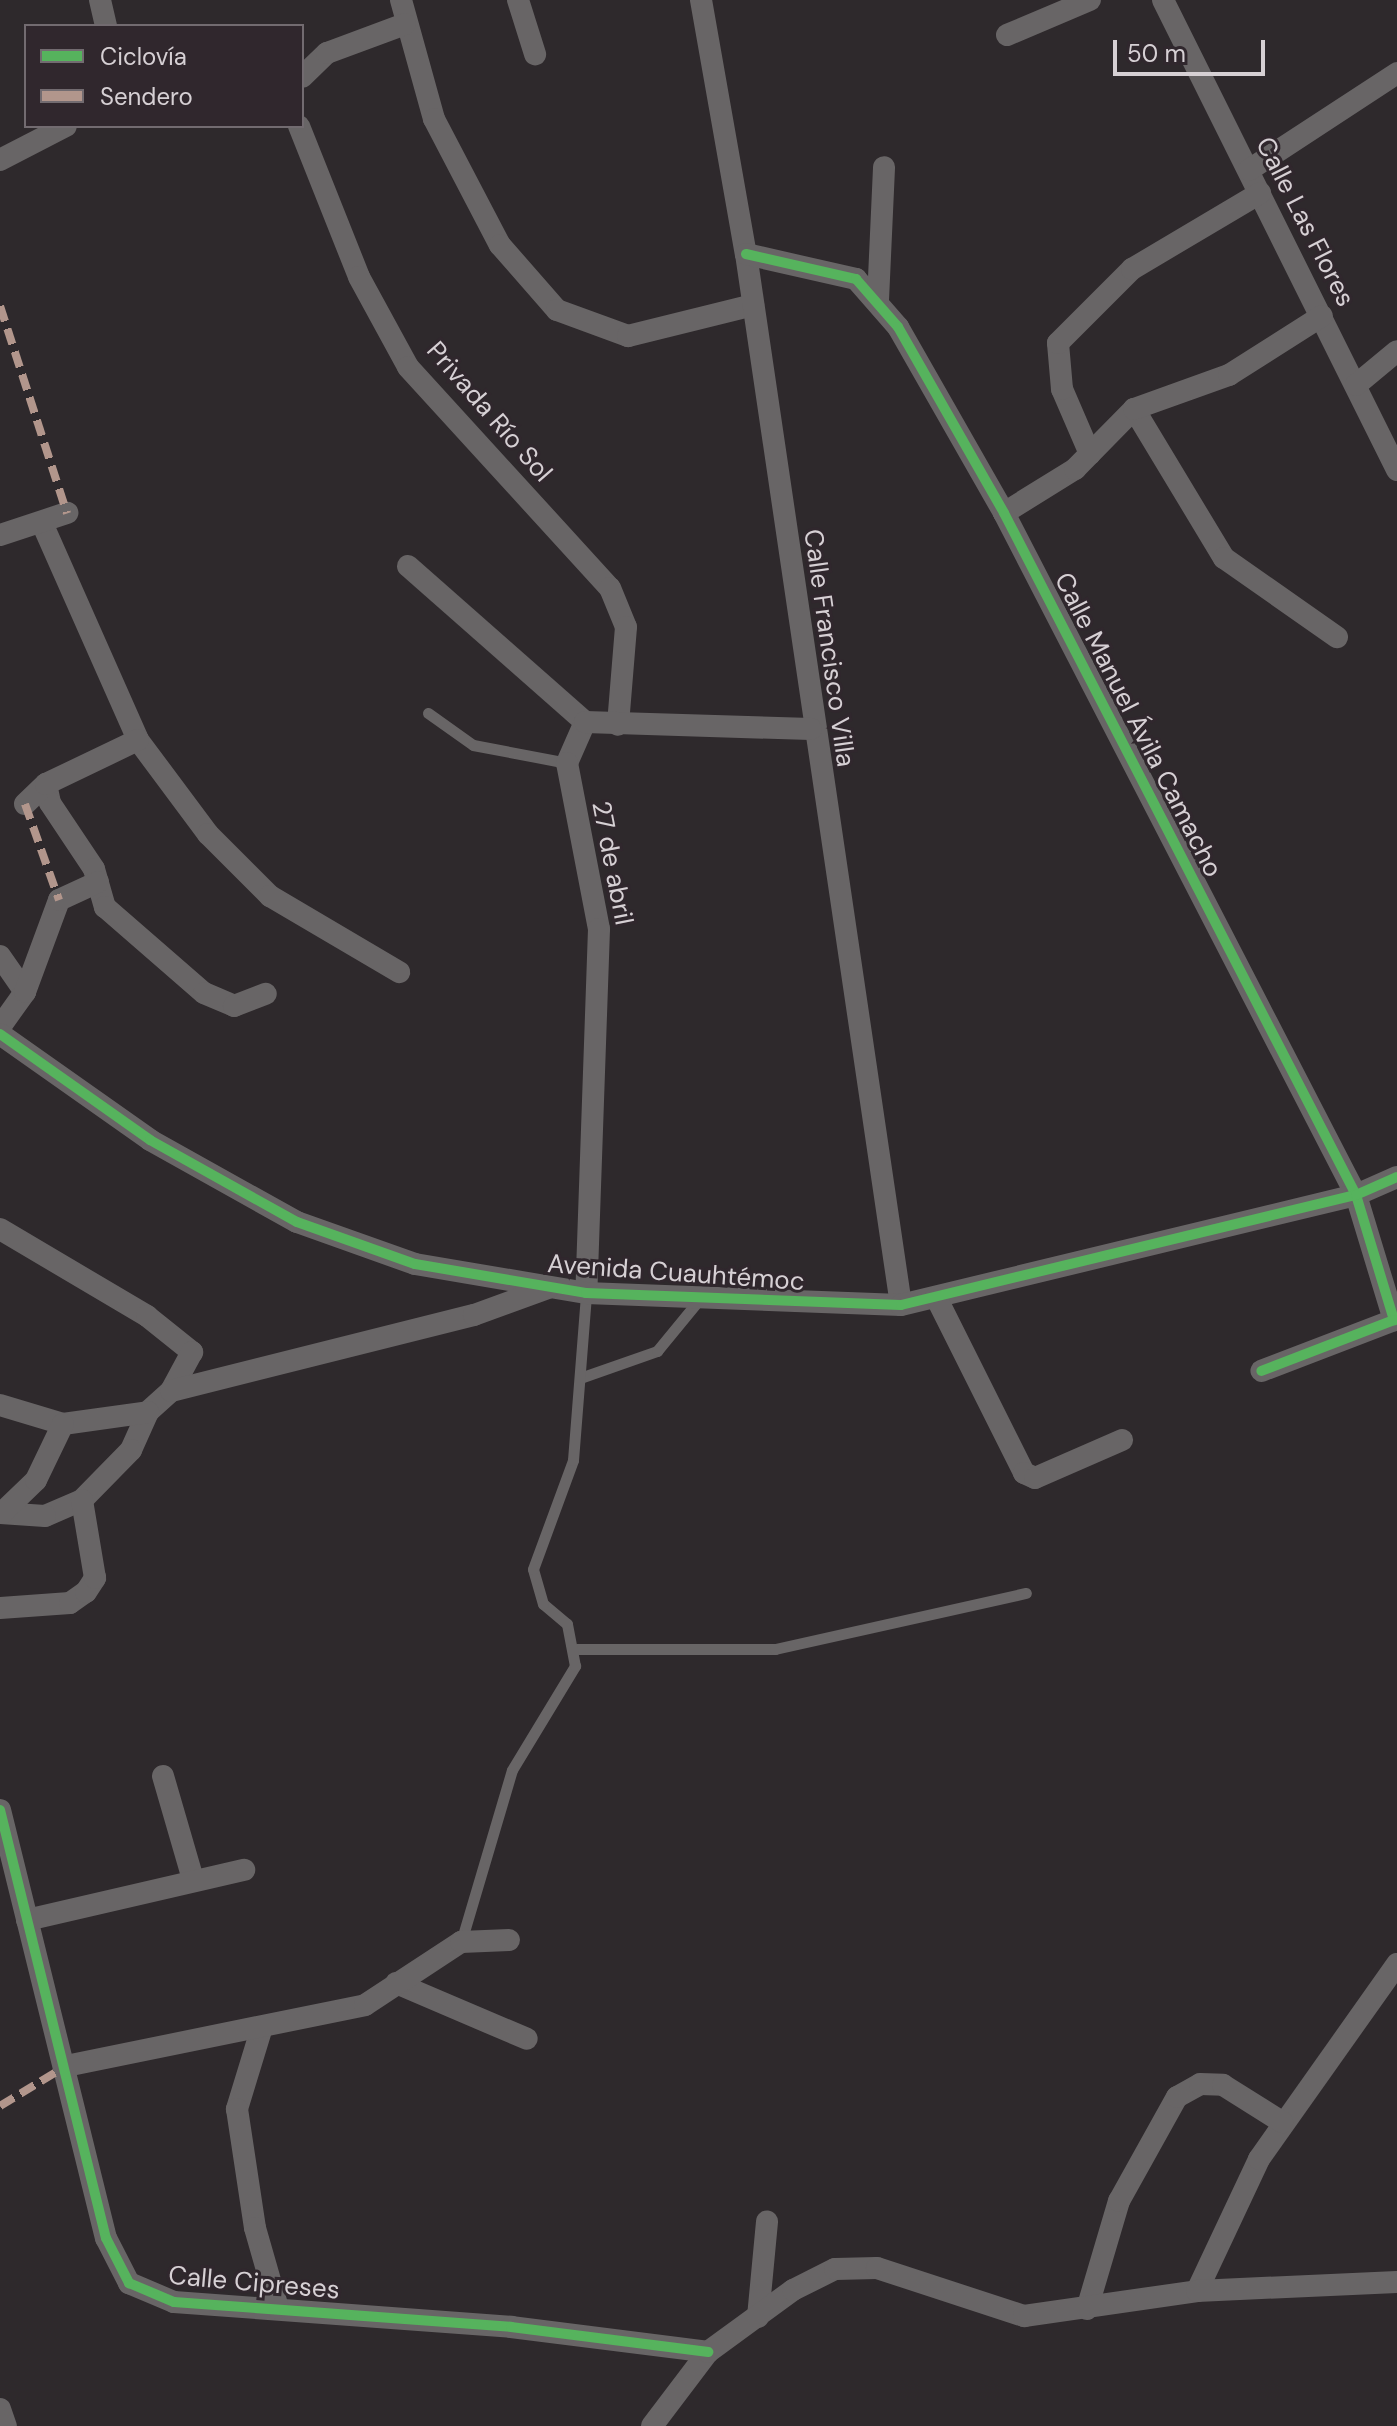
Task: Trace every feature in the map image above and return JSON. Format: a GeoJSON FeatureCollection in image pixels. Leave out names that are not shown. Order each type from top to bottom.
{"type":"FeatureCollection","features":[{"type":"Feature","properties":{"kind":"street"},"geometry":{"type":"LineString","coordinates":[[100,0],[106,24]]}},
{"type":"Feature","properties":{"kind":"street"},"geometry":{"type":"LineString","coordinates":[[401,0],[405,24],[434,119],[500,245],[557,310],[628,336],[753,305]]}},
{"type":"Feature","properties":{"kind":"street"},"geometry":{"type":"LineString","coordinates":[[518,0],[535,54]]}},
{"type":"Feature","properties":{"kind":"street","name":"Calle Francisco Villa"},"geometry":{"type":"LineString","coordinates":[[701,0],[746,254],[811,729],[901,1305]]}},
{"type":"Feature","properties":{"kind":"street"},"geometry":{"type":"LineString","coordinates":[[1007,35],[1090,0]]}},
{"type":"Feature","properties":{"kind":"street","name":"Calle Las Flores"},"geometry":{"type":"LineString","coordinates":[[1163,0],[1397,470]]}},
{"type":"Feature","properties":{"kind":"street"},"geometry":{"type":"LineString","coordinates":[[304,75],[327,53],[405,24]]}},
{"type":"Feature","properties":{"kind":"street"},"geometry":{"type":"LineString","coordinates":[[1249,170],[1397,73]]}},
{"type":"Feature","properties":{"kind":"street"},"geometry":{"type":"LineString","coordinates":[[0,160],[62,128]]}},
{"type":"Feature","properties":{"kind":"street","name":"Privada Río Sol"},"geometry":{"type":"LineString","coordinates":[[300,128],[359,277],[408,367],[610,588],[626,627],[618,725]]}},
{"type":"Feature","properties":{"kind":"street"},"geometry":{"type":"LineString","coordinates":[[878,300],[884,167]]}},
{"type":"Feature","properties":{"kind":"street"},"geometry":{"type":"LineString","coordinates":[[1090,454],[1062,389],[1058,343],[1132,269],[1260,193]]}},
{"type":"Feature","properties":{"kind":"street","name":"Calle Manuel Ávila Camacho"},"geometry":{"type":"LineString","coordinates":[[746,254],[829,267],[878,300],[1004,513],[1356,1195],[1394,1313],[1386,1326],[1261,1371]]}},
{"type":"Feature","properties":{"kind":"street"},"geometry":{"type":"LineString","coordinates":[[1004,513],[1090,454],[1134,409],[1229,375],[1322,316]]}},
{"type":"Feature","properties":{"kind":"street"},"geometry":{"type":"LineString","coordinates":[[1356,385],[1397,351]]}},
{"type":"Feature","properties":{"kind":"street"},"geometry":{"type":"LineString","coordinates":[[1134,409],[1224,558],[1337,637]]}},
{"type":"Feature","properties":{"kind":"street"},"geometry":{"type":"LineString","coordinates":[[0,535],[67,513]]}},
{"type":"Feature","properties":{"kind":"street"},"geometry":{"type":"LineString","coordinates":[[42,523],[138,740],[208,834],[270,896],[399,972]]}},
{"type":"Feature","properties":{"kind":"street"},"geometry":{"type":"LineString","coordinates":[[408,566],[585,722],[811,729]]}},
{"type":"Feature","properties":{"kind":"street"},"geometry":{"type":"LineString","coordinates":[[567,763],[585,722]]}},
{"type":"Feature","properties":{"kind":"street"},"geometry":{"type":"LineString","coordinates":[[25,804],[46,784],[138,740]]}},
{"type":"Feature","properties":{"kind":"street","name":"27 de abril"},"geometry":{"type":"LineString","coordinates":[[567,763],[599,929],[586,1293]]}},
{"type":"Feature","properties":{"kind":"street"},"geometry":{"type":"LineString","coordinates":[[46,784],[98,882],[105,907],[204,993],[242,1006],[266,994]]}},
{"type":"Feature","properties":{"kind":"street"},"geometry":{"type":"LineString","coordinates":[[0,1027],[25,992],[59,900],[98,882]]}},
{"type":"Feature","properties":{"kind":"street"},"geometry":{"type":"LineString","coordinates":[[0,956],[25,992]]}},
{"type":"Feature","properties":{"kind":"street","name":"Avenida Cuauhtémoc"},"geometry":{"type":"LineString","coordinates":[[0,1034],[150,1140],[297,1222],[415,1264],[586,1293],[698,1301],[901,1305],[1356,1195],[1397,1177]]}},
{"type":"Feature","properties":{"kind":"street"},"geometry":{"type":"LineString","coordinates":[[0,1229],[147,1316],[192,1352],[171,1391],[148,1412],[131,1450],[82,1500],[45,1516],[1,1513]]}},
{"type":"Feature","properties":{"kind":"street"},"geometry":{"type":"LineString","coordinates":[[171,1391],[474,1315],[548,1288]]}},
{"type":"Feature","properties":{"kind":"street"},"geometry":{"type":"LineString","coordinates":[[936,1297],[1024,1473],[1035,1478],[1122,1440]]}},
{"type":"Feature","properties":{"kind":"street"},"geometry":{"type":"LineString","coordinates":[[0,1405],[63,1424],[148,1412]]}},
{"type":"Feature","properties":{"kind":"street"},"geometry":{"type":"LineString","coordinates":[[1,1513],[36,1480],[63,1424]]}},
{"type":"Feature","properties":{"kind":"street"},"geometry":{"type":"LineString","coordinates":[[0,1608],[70,1603],[86,1592],[95,1578],[82,1500]]}},
{"type":"Feature","properties":{"kind":"street"},"geometry":{"type":"LineString","coordinates":[[163,1776],[192,1876]]}},
{"type":"Feature","properties":{"kind":"street","name":"Calle Cipreses"},"geometry":{"type":"LineString","coordinates":[[0,1810],[9,1874],[27,1920],[66,2066],[106,2238],[129,2283],[174,2302],[278,2308],[708,2352]]}},
{"type":"Feature","properties":{"kind":"street"},"geometry":{"type":"LineString","coordinates":[[27,1920],[192,1876],[244,1870]]}},
{"type":"Feature","properties":{"kind":"street"},"geometry":{"type":"LineString","coordinates":[[66,2066],[365,2005],[461,1942],[509,1940]]}},
{"type":"Feature","properties":{"kind":"street"},"geometry":{"type":"LineString","coordinates":[[1197,2291],[1282,2122],[1394,1978]]}},
{"type":"Feature","properties":{"kind":"street"},"geometry":{"type":"LineString","coordinates":[[396,1983],[527,2039]]}},
{"type":"Feature","properties":{"kind":"street"},"geometry":{"type":"LineString","coordinates":[[262,2027],[237,2109],[255,2228],[278,2308]]}},
{"type":"Feature","properties":{"kind":"street"},"geometry":{"type":"LineString","coordinates":[[1087,2309],[1119,2201],[1177,2097],[1200,2084],[1223,2085],[1282,2122]]}},
{"type":"Feature","properties":{"kind":"street"},"geometry":{"type":"LineString","coordinates":[[758,2317],[767,2221]]}},
{"type":"Feature","properties":{"kind":"street"},"geometry":{"type":"LineString","coordinates":[[652,2426],[708,2352],[812,2277],[857,2267],[1024,2316],[1197,2291],[1397,2282]]}},
{"type":"Feature","properties":{"kind":"street"},"geometry":{"type":"LineString","coordinates":[[0,2409],[6,2426]]}},
{"type":"Feature","properties":{"kind":"lane"},"geometry":{"type":"LineString","coordinates":[[428,713],[473,745],[567,763]]}},
{"type":"Feature","properties":{"kind":"lane"},"geometry":{"type":"LineString","coordinates":[[461,1942],[512,1770],[564,1686],[577,1649],[567,1624],[543,1604],[533,1569],[570,1478],[586,1293]]}},
{"type":"Feature","properties":{"kind":"lane"},"geometry":{"type":"LineString","coordinates":[[580,1378],[657,1351],[698,1301]]}},
{"type":"Feature","properties":{"kind":"lane"},"geometry":{"type":"LineString","coordinates":[[577,1649],[775,1649],[1026,1593]]}},
{"type":"Feature","properties":{"kind":"marked path"},"geometry":{"type":"LineString","coordinates":[[0,306],[67,513]]}},
{"type":"Feature","properties":{"kind":"marked path"},"geometry":{"type":"LineString","coordinates":[[25,804],[59,900]]}},
{"type":"Feature","properties":{"kind":"marked path"},"geometry":{"type":"LineString","coordinates":[[0,2106],[66,2066]]}},
{"type":"Feature","properties":{"kind":"cycle path"},"geometry":{"type":"LineString","coordinates":[[746,254],[856,279],[898,327],[1004,513],[1356,1195],[1394,1320],[1261,1371]]}},
{"type":"Feature","properties":{"kind":"cycle path"},"geometry":{"type":"LineString","coordinates":[[0,1034],[150,1140],[297,1222],[415,1264],[586,1293],[901,1305],[1356,1195],[1397,1177]]}},
{"type":"Feature","properties":{"kind":"cycle path"},"geometry":{"type":"LineString","coordinates":[[0,1810],[106,2238],[129,2283],[174,2302],[511,2327],[708,2352]]}}]}
